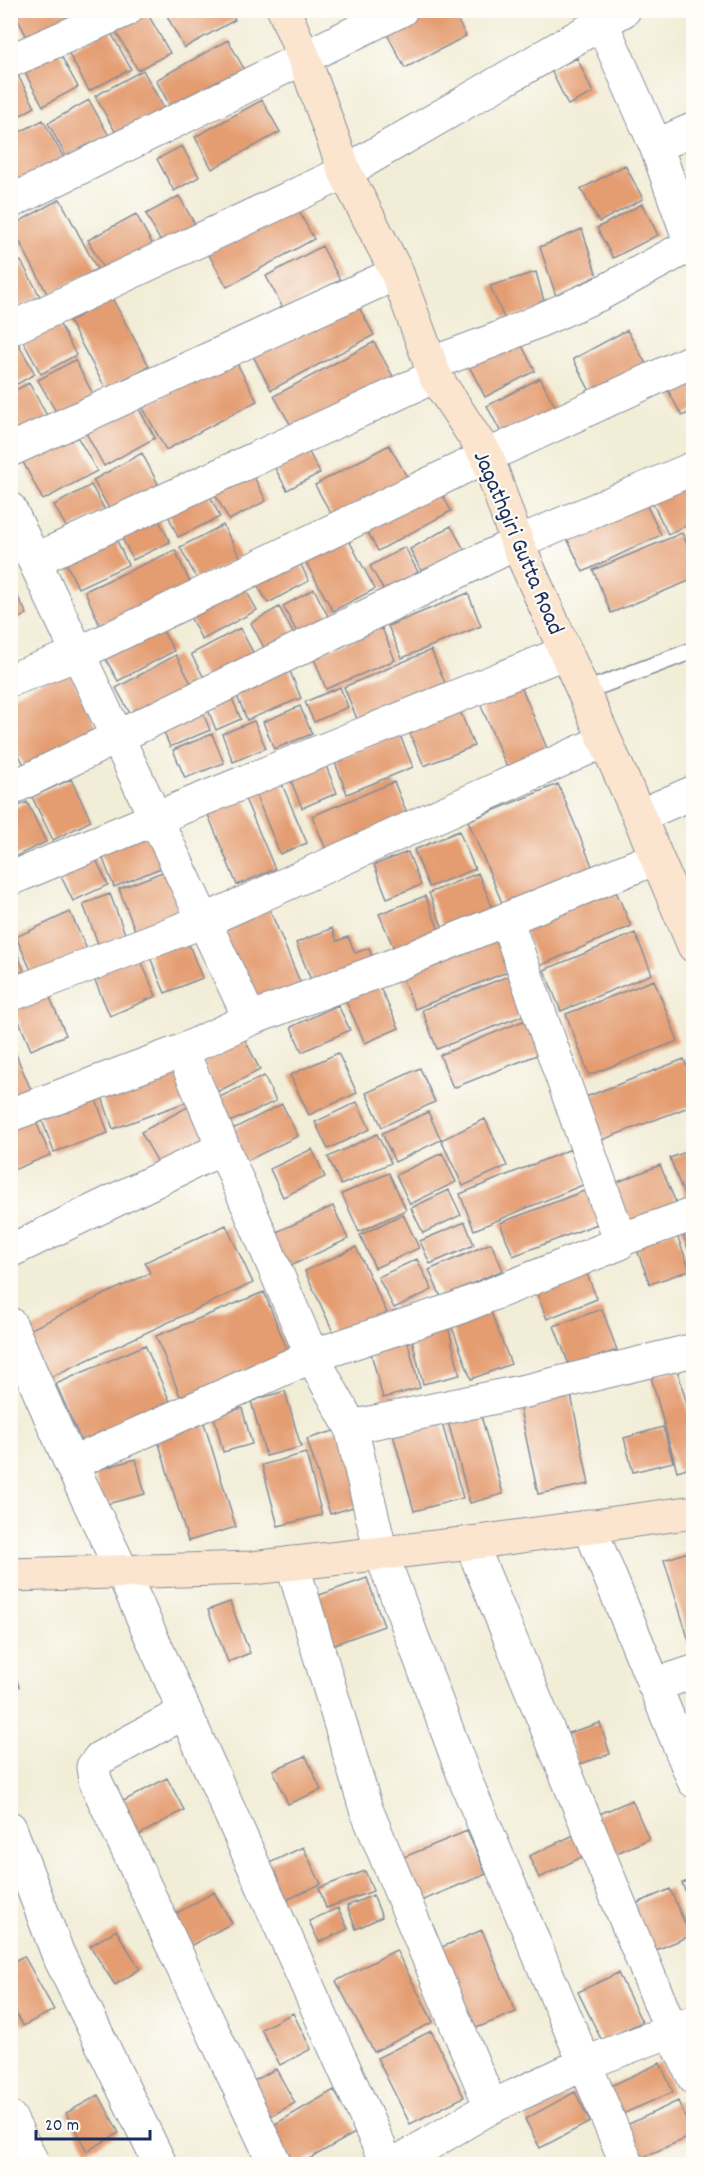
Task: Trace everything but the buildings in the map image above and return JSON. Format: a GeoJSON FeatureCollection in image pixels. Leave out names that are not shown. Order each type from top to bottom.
{"type":"FeatureCollection","features":[{"type":"Feature","properties":{"kind":"street"},"geometry":{"type":"LineString","coordinates":[[10,61],[126,10]]}},
{"type":"Feature","properties":{"kind":"street","name":"Jagathgiri Gutta Road"},"geometry":{"type":"LineString","coordinates":[[284,10],[304,58],[345,172],[397,273],[433,370],[487,456],[517,543],[693,942]]}},
{"type":"Feature","properties":{"kind":"street"},"geometry":{"type":"LineString","coordinates":[[10,202],[401,10]]}},
{"type":"Feature","properties":{"kind":"street"},"geometry":{"type":"LineString","coordinates":[[10,329],[345,172],[607,14],[691,243],[598,295],[495,340],[35,561]]}},
{"type":"Feature","properties":{"kind":"street"},"geometry":{"type":"LineString","coordinates":[[656,146],[693,129]]}},
{"type":"Feature","properties":{"kind":"street"},"geometry":{"type":"LineString","coordinates":[[10,450],[397,273]]}},
{"type":"Feature","properties":{"kind":"street"},"geometry":{"type":"LineString","coordinates":[[10,680],[78,654],[487,456],[693,360]]}},
{"type":"Feature","properties":{"kind":"street"},"geometry":{"type":"LineString","coordinates":[[10,789],[517,543],[693,468]]}},
{"type":"Feature","properties":{"kind":"street"},"geometry":{"type":"LineString","coordinates":[[10,509],[250,1019]]}},
{"type":"Feature","properties":{"kind":"street"},"geometry":{"type":"LineString","coordinates":[[10,879],[566,652]]}},
{"type":"Feature","properties":{"kind":"street"},"geometry":{"type":"LineString","coordinates":[[10,996],[204,921],[604,741]]}},
{"type":"Feature","properties":{"kind":"street"},"geometry":{"type":"LineString","coordinates":[[639,816],[693,792]]}},
{"type":"Feature","properties":{"kind":"street"},"geometry":{"type":"LineString","coordinates":[[10,1115],[182,1051],[250,1019],[384,969],[656,858]]}},
{"type":"Feature","properties":{"kind":"street"},"geometry":{"type":"LineString","coordinates":[[506,918],[620,1240]]}},
{"type":"Feature","properties":{"kind":"street"},"geometry":{"type":"LineString","coordinates":[[182,1051],[312,1356],[351,1426],[381,1553],[467,1784],[586,2063],[624,2163]]}},
{"type":"Feature","properties":{"kind":"street"},"geometry":{"type":"LineString","coordinates":[[10,1251],[223,1148]]}},
{"type":"Feature","properties":{"kind":"street"},"geometry":{"type":"LineString","coordinates":[[71,1464],[312,1356],[455,1309],[618,1244],[620,1240],[693,1214]]}},
{"type":"Feature","properties":{"kind":"street"},"geometry":{"type":"LineString","coordinates":[[10,1324],[387,2164]]}},
{"type":"Feature","properties":{"kind":"street"},"geometry":{"type":"LineString","coordinates":[[351,1426],[530,1390],[693,1350]]}},
{"type":"Feature","properties":{"kind":"street"},"geometry":{"type":"LineString","coordinates":[[10,1575],[252,1568],[471,1543],[693,1512]]}},
{"type":"Feature","properties":{"kind":"street"},"geometry":{"type":"LineString","coordinates":[[589,1526],[693,1781]]}},
{"type":"Feature","properties":{"kind":"street"},"geometry":{"type":"LineString","coordinates":[[471,1543],[683,2027],[693,2078]]}},
{"type":"Feature","properties":{"kind":"street"},"geometry":{"type":"LineString","coordinates":[[292,1563],[366,1809],[491,2107]]}},
{"type":"Feature","properties":{"kind":"street"},"geometry":{"type":"LineString","coordinates":[[654,1685],[693,1672]]}},
{"type":"Feature","properties":{"kind":"street"},"geometry":{"type":"LineString","coordinates":[[185,1712],[100,1758],[93,1767],[95,1780],[275,2164]]}},
{"type":"Feature","properties":{"kind":"street"},"geometry":{"type":"LineString","coordinates":[[10,1828],[58,1954],[160,2164]]}},
{"type":"Feature","properties":{"kind":"street"},"geometry":{"type":"LineString","coordinates":[[394,2164],[491,2107],[586,2063],[683,2027]]}},
{"type":"Feature","properties":{"kind":"street"},"geometry":{"type":"LineString","coordinates":[[10,2118],[33,2164]]}},
{"type":"Feature","properties":{"kind":"lane"},"geometry":{"type":"LineString","coordinates":[[583,692],[693,650]]}}]}
